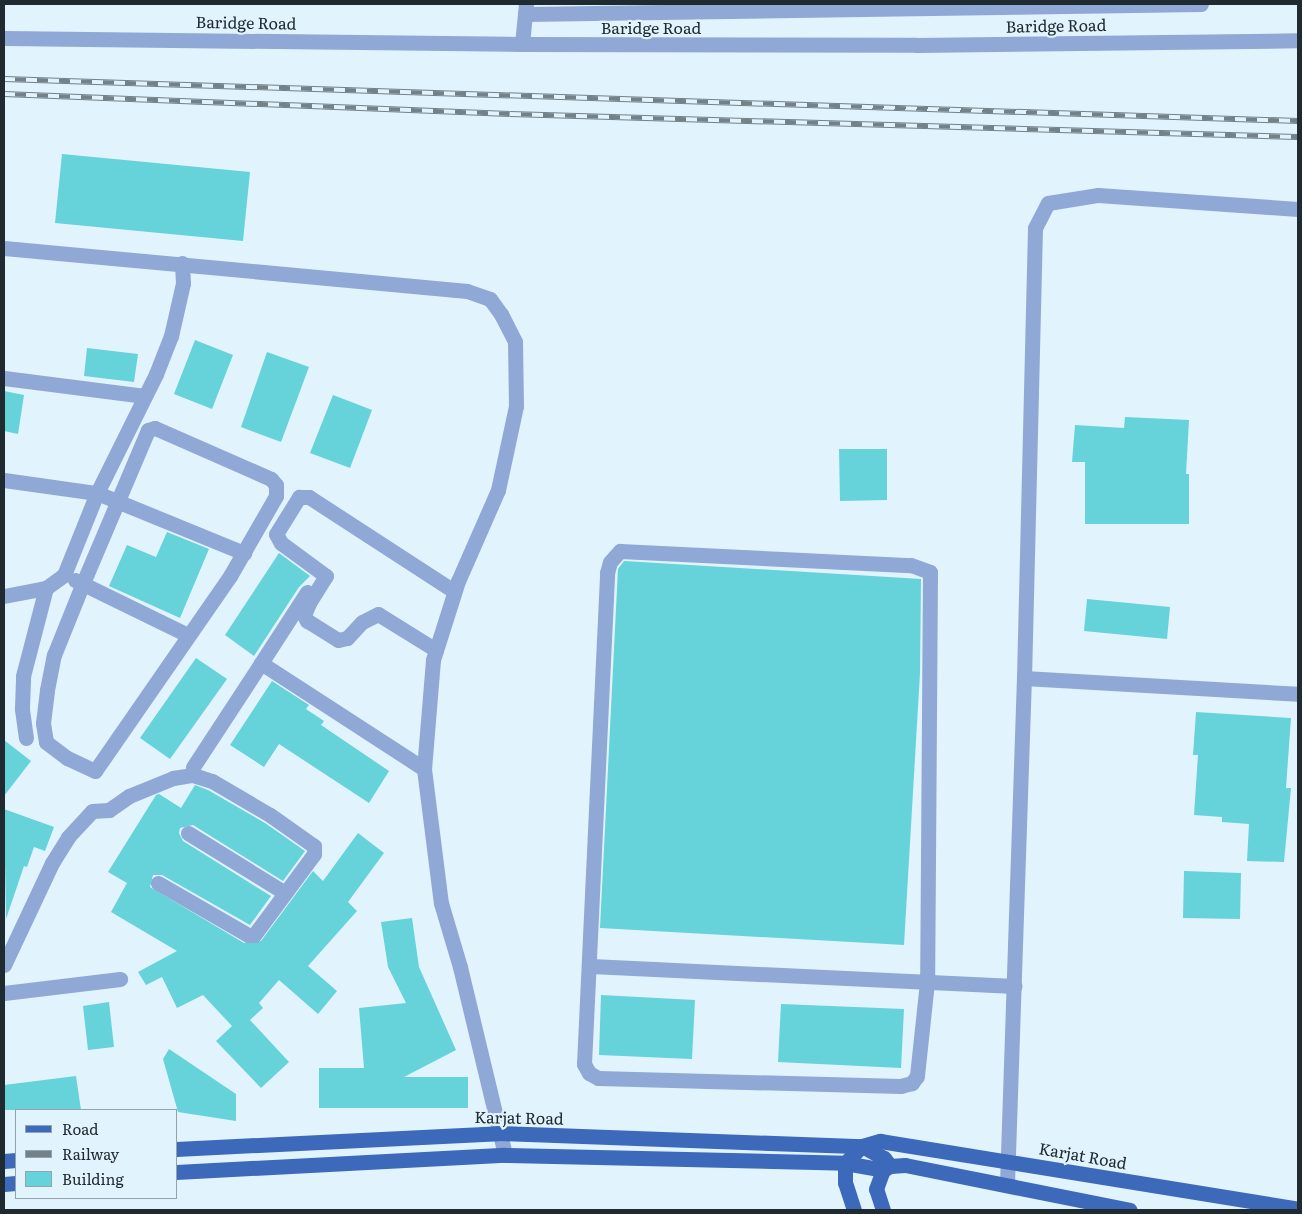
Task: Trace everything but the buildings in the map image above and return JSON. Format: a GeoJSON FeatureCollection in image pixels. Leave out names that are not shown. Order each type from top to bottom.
{"type":"FeatureCollection","features":[{"type":"Feature","properties":{"kind":"main road","name":"Karjat Road"},"geometry":{"type":"LineString","coordinates":[[178,1150],[499,1133],[862,1146],[880,1141],[1008,1160],[1298,1209]]}},
{"type":"Feature","properties":{"kind":"main road","name":"Karjat Road"},"geometry":{"type":"LineString","coordinates":[[862,1146],[884,1158],[886,1168]]}},
{"type":"Feature","properties":{"kind":"main road"},"geometry":{"type":"LineString","coordinates":[[854,1210],[845,1182],[846,1163],[862,1146]]}},
{"type":"Feature","properties":{"kind":"main road"},"geometry":{"type":"LineString","coordinates":[[178,1172],[505,1155],[846,1163],[886,1168],[905,1165],[1130,1210]]}},
{"type":"Feature","properties":{"kind":"main road"},"geometry":{"type":"LineString","coordinates":[[883,1210],[876,1189],[886,1168]]}},
{"type":"Feature","properties":{"kind":"street"},"geometry":{"type":"LineString","coordinates":[[522,44],[525,9],[1201,4]]}},
{"type":"Feature","properties":{"kind":"street","name":"Baridge Road"},"geometry":{"type":"LineString","coordinates":[[4,38],[522,44],[916,45],[1298,40]]}},
{"type":"Feature","properties":{"kind":"street"},"geometry":{"type":"LineString","coordinates":[[1007,1184],[1015,986],[1035,228],[1048,203],[1098,195],[1298,209]]}},
{"type":"Feature","properties":{"kind":"street"},"geometry":{"type":"LineString","coordinates":[[4,248],[182,263],[467,291],[490,299],[515,342],[516,406],[498,490],[454,591],[436,650],[424,769],[440,903],[460,967],[505,1155]]}},
{"type":"Feature","properties":{"kind":"street"},"geometry":{"type":"LineString","coordinates":[[4,596],[46,588],[64,575],[97,493],[145,396],[178,314],[183,283],[182,263]]}},
{"type":"Feature","properties":{"kind":"street"},"geometry":{"type":"LineString","coordinates":[[4,378],[145,396]]}},
{"type":"Feature","properties":{"kind":"street"},"geometry":{"type":"LineString","coordinates":[[155,428],[271,479],[276,486],[276,496],[244,553],[102,764],[95,771],[81,765],[46,742],[43,723],[54,655],[82,584],[148,430],[155,428]]}},
{"type":"Feature","properties":{"kind":"street"},"geometry":{"type":"LineString","coordinates":[[4,480],[97,493],[244,553]]}},
{"type":"Feature","properties":{"kind":"street"},"geometry":{"type":"LineString","coordinates":[[436,650],[378,614],[362,622],[347,638],[338,640],[307,621],[304,615],[309,603],[326,576],[277,540],[276,534],[303,495],[454,591]]}},
{"type":"Feature","properties":{"kind":"street"},"geometry":{"type":"LineString","coordinates":[[620,551],[901,564],[924,568],[932,579],[927,982],[917,1076],[912,1083],[901,1086],[598,1078],[589,1073],[584,1064],[591,966],[607,574],[615,554],[620,551]]}},
{"type":"Feature","properties":{"kind":"street"},"geometry":{"type":"LineString","coordinates":[[193,767],[320,572]]}},
{"type":"Feature","properties":{"kind":"street"},"geometry":{"type":"LineString","coordinates":[[64,575],[188,634]]}},
{"type":"Feature","properties":{"kind":"street"},"geometry":{"type":"LineString","coordinates":[[26,738],[22,708],[23,676],[46,588]]}},
{"type":"Feature","properties":{"kind":"street"},"geometry":{"type":"LineString","coordinates":[[261,663],[424,769]]}},
{"type":"Feature","properties":{"kind":"street"},"geometry":{"type":"LineString","coordinates":[[1024,678],[1298,694]]}},
{"type":"Feature","properties":{"kind":"street"},"geometry":{"type":"LineString","coordinates":[[4,965],[52,863],[68,837],[92,811],[109,810],[129,796],[173,778],[192,775],[212,782],[270,815],[314,846],[314,854],[254,935],[248,935],[158,883]]}},
{"type":"Feature","properties":{"kind":"street"},"geometry":{"type":"LineString","coordinates":[[188,832],[285,893]]}},
{"type":"Feature","properties":{"kind":"street"},"geometry":{"type":"LineString","coordinates":[[591,966],[1015,986]]}},
{"type":"Feature","properties":{"kind":"street"},"geometry":{"type":"LineString","coordinates":[[4,993],[120,979]]}},
{"type":"Feature","properties":{"kind":"railway"},"geometry":{"type":"LineString","coordinates":[[4,79],[1298,121]]}},
{"type":"Feature","properties":{"kind":"railway"},"geometry":{"type":"LineString","coordinates":[[4,94],[510,114],[1298,137]]}}]}
